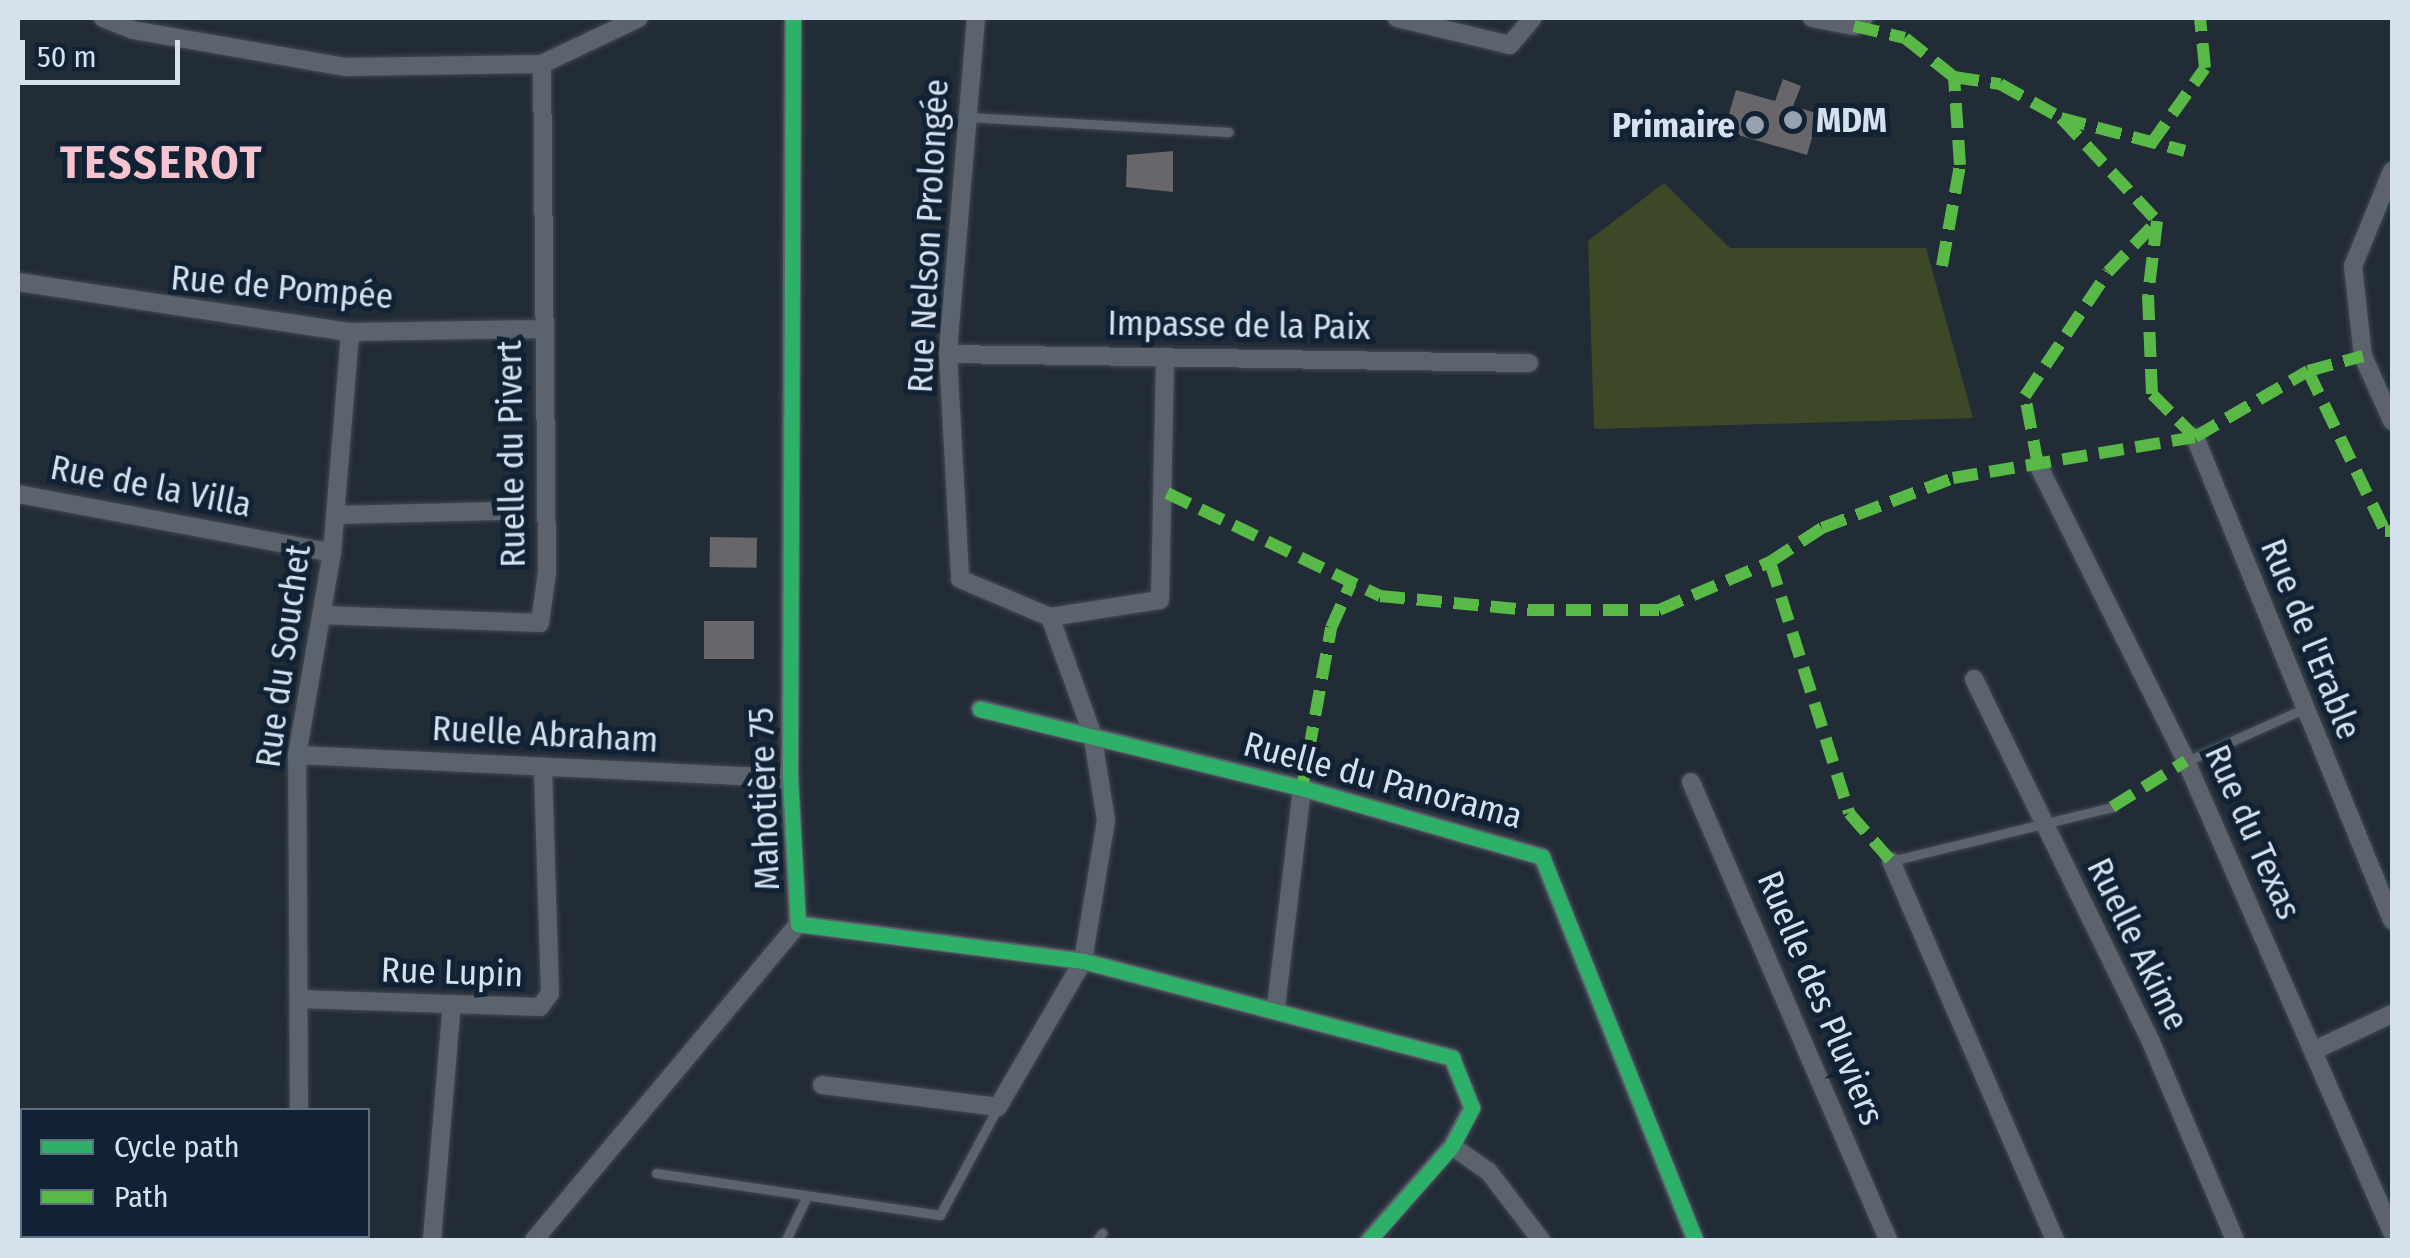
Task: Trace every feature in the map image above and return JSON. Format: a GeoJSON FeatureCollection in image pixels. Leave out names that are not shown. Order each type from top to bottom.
{"type":"FeatureCollection","features":[{"type":"Feature","properties":{"kind":"street"},"geometry":{"type":"LineString","coordinates":[[103,18],[133,30],[346,67],[542,64],[639,18]]}},
{"type":"Feature","properties":{"kind":"street","name":"Mahotière 75"},"geometry":{"type":"LineString","coordinates":[[793,18],[790,778],[798,924],[1083,961],[1276,1007],[1452,1058],[1474,1096],[1452,1146],[1370,1240]]}},
{"type":"Feature","properties":{"kind":"street","name":"Rue Nelson Prolongée"},"geometry":{"type":"LineString","coordinates":[[976,18],[948,354],[960,579],[1050,617]]}},
{"type":"Feature","properties":{"kind":"street"},"geometry":{"type":"LineString","coordinates":[[1398,18],[1510,45],[1527,19]]}},
{"type":"Feature","properties":{"kind":"street"},"geometry":{"type":"LineString","coordinates":[[1812,18],[1854,26],[1864,18]]}},
{"type":"Feature","properties":{"kind":"street","name":"Ruelle du Pivert"},"geometry":{"type":"LineString","coordinates":[[321,615],[540,623],[547,572],[542,64]]}},
{"type":"Feature","properties":{"kind":"street"},"geometry":{"type":"LineString","coordinates":[[2392,171],[2353,266],[2364,356],[2392,421]]}},
{"type":"Feature","properties":{"kind":"street","name":"Rue de Pompée"},"geometry":{"type":"LineString","coordinates":[[18,282],[350,332],[542,329]]}},
{"type":"Feature","properties":{"kind":"street","name":"Rue du Souchet"},"geometry":{"type":"LineString","coordinates":[[298,1108],[296,755],[332,553],[350,332]]}},
{"type":"Feature","properties":{"kind":"street","name":"Impasse de la Paix"},"geometry":{"type":"LineString","coordinates":[[948,354],[1529,363]]}},
{"type":"Feature","properties":{"kind":"street"},"geometry":{"type":"LineString","coordinates":[[822,1085],[998,1107],[1083,961],[1106,820],[1092,733],[1050,617],[1160,600],[1165,356]]}},
{"type":"Feature","properties":{"kind":"street","name":"Rue de l'Erable"},"geometry":{"type":"LineString","coordinates":[[2195,437],[2392,920]]}},
{"type":"Feature","properties":{"kind":"street","name":"Rue du Texas"},"geometry":{"type":"LineString","coordinates":[[2038,465],[2186,761],[2392,1232]]}},
{"type":"Feature","properties":{"kind":"street","name":"Rue de la Villa"},"geometry":{"type":"LineString","coordinates":[[18,494],[332,553]]}},
{"type":"Feature","properties":{"kind":"street"},"geometry":{"type":"LineString","coordinates":[[335,515],[500,512]]}},
{"type":"Feature","properties":{"kind":"street","name":"Ruelle Akime"},"geometry":{"type":"LineString","coordinates":[[1974,680],[2235,1240]]}},
{"type":"Feature","properties":{"kind":"street","name":"Ruelle du Panorama"},"geometry":{"type":"LineString","coordinates":[[980,709],[1092,733],[1302,788],[1542,857],[1695,1240]]}},
{"type":"Feature","properties":{"kind":"street","name":"Ruelle Abraham"},"geometry":{"type":"LineString","coordinates":[[296,755],[790,778]]}},
{"type":"Feature","properties":{"kind":"street","name":"Rue Lupin"},"geometry":{"type":"LineString","coordinates":[[299,999],[452,1004],[528,1012],[550,993],[544,767]]}},
{"type":"Feature","properties":{"kind":"street","name":"Ruelle des Pluviers"},"geometry":{"type":"LineString","coordinates":[[1691,782],[1880,1238]]}},
{"type":"Feature","properties":{"kind":"street"},"geometry":{"type":"LineString","coordinates":[[1276,1007],[1302,788]]}},
{"type":"Feature","properties":{"kind":"street"},"geometry":{"type":"LineString","coordinates":[[1891,861],[2055,1240]]}},
{"type":"Feature","properties":{"kind":"street"},"geometry":{"type":"LineString","coordinates":[[534,1240],[798,924]]}},
{"type":"Feature","properties":{"kind":"street"},"geometry":{"type":"LineString","coordinates":[[432,1240],[452,1004]]}},
{"type":"Feature","properties":{"kind":"street"},"geometry":{"type":"LineString","coordinates":[[2315,1050],[2392,1014]]}},
{"type":"Feature","properties":{"kind":"street"},"geometry":{"type":"LineString","coordinates":[[1452,1146],[1488,1172],[1541,1240]]}},
{"type":"Feature","properties":{"kind":"lane"},"geometry":{"type":"LineString","coordinates":[[966,116],[1229,132]]}},
{"type":"Feature","properties":{"kind":"lane"},"geometry":{"type":"LineString","coordinates":[[2186,761],[2303,709]]}},
{"type":"Feature","properties":{"kind":"lane"},"geometry":{"type":"LineString","coordinates":[[1891,861],[2112,807]]}},
{"type":"Feature","properties":{"kind":"lane"},"geometry":{"type":"LineString","coordinates":[[656,1173],[940,1215],[998,1107]]}},
{"type":"Feature","properties":{"kind":"lane"},"geometry":{"type":"LineString","coordinates":[[786,1240],[807,1196]]}},
{"type":"Feature","properties":{"kind":"green space"},"geometry":{"type":"Polygon","coordinates":[[[1664,183],[1730,248],[1926,248],[1973,418],[1594,429],[1588,241],[1664,183]]]}},
{"type":"Feature","properties":{"kind":"building","name":"Primaire"},"geometry":{"type":"Polygon","coordinates":[[[1783,79],[1801,86],[1793,106],[1819,114],[1807,155],[1724,131],[1736,90],[1775,101],[1783,79]]]}},
{"type":"Feature","properties":{"kind":"building"},"geometry":{"type":"Polygon","coordinates":[[[1173,151],[1173,192],[1126,187],[1127,155],[1173,151]]]}},
{"type":"Feature","properties":{"kind":"building"},"geometry":{"type":"Polygon","coordinates":[[[710,537],[757,538],[756,568],[709,567],[710,537]]]}},
{"type":"Feature","properties":{"kind":"building"},"geometry":{"type":"Polygon","coordinates":[[[704,621],[754,621],[754,659],[704,659],[704,621]]]}},
{"type":"Feature","properties":{"kind":"marked path"},"geometry":{"type":"LineString","coordinates":[[2151,144],[2205,68],[2200,18]]}},
{"type":"Feature","properties":{"kind":"marked path"},"geometry":{"type":"LineString","coordinates":[[1854,26],[1905,38],[1954,77],[2000,84],[2061,118],[2157,221],[2148,295],[2152,394],[2195,437]]}},
{"type":"Feature","properties":{"kind":"marked path"},"geometry":{"type":"LineString","coordinates":[[1942,266],[1960,165],[1954,77]]}},
{"type":"Feature","properties":{"kind":"marked path"},"geometry":{"type":"LineString","coordinates":[[2061,118],[2185,151]]}},
{"type":"Feature","properties":{"kind":"marked path"},"geometry":{"type":"LineString","coordinates":[[2038,465],[2025,396],[2108,272],[2157,221]]}},
{"type":"Feature","properties":{"kind":"marked path"},"geometry":{"type":"LineString","coordinates":[[1167,493],[1380,596],[1529,610],[1659,610],[1770,562],[1822,528],[1953,478],[2195,437],[2308,371],[2363,356]]}},
{"type":"Feature","properties":{"kind":"marked path"},"geometry":{"type":"LineString","coordinates":[[2308,371],[2385,531],[2392,531]]}},
{"type":"Feature","properties":{"kind":"marked path"},"geometry":{"type":"LineString","coordinates":[[1770,562],[1849,813],[1891,861]]}},
{"type":"Feature","properties":{"kind":"marked path"},"geometry":{"type":"LineString","coordinates":[[1302,788],[1331,628],[1351,583]]}},
{"type":"Feature","properties":{"kind":"marked path"},"geometry":{"type":"LineString","coordinates":[[2112,807],[2186,761]]}},
{"type":"Feature","properties":{"kind":"cycle path"},"geometry":{"type":"LineString","coordinates":[[793,18],[790,778],[798,924],[1083,961],[1452,1058],[1472,1108],[1452,1146],[1369,1240]]}},
{"type":"Feature","properties":{"kind":"cycle path"},"geometry":{"type":"LineString","coordinates":[[980,709],[1302,788],[1542,857],[1695,1240]]}},
{"type":"Feature","properties":{"kind":"place","name":"MDM"},"geometry":{"type":"Point","coordinates":[1793,120]}},
{"type":"Feature","properties":{"kind":"place","name":"Primaire"},"geometry":{"type":"Point","coordinates":[1755,125]}},
{"type":"Feature","properties":{"kind":"district","name":"TESSEROT"},"geometry":{"type":"Point","coordinates":[162,164]}}]}
